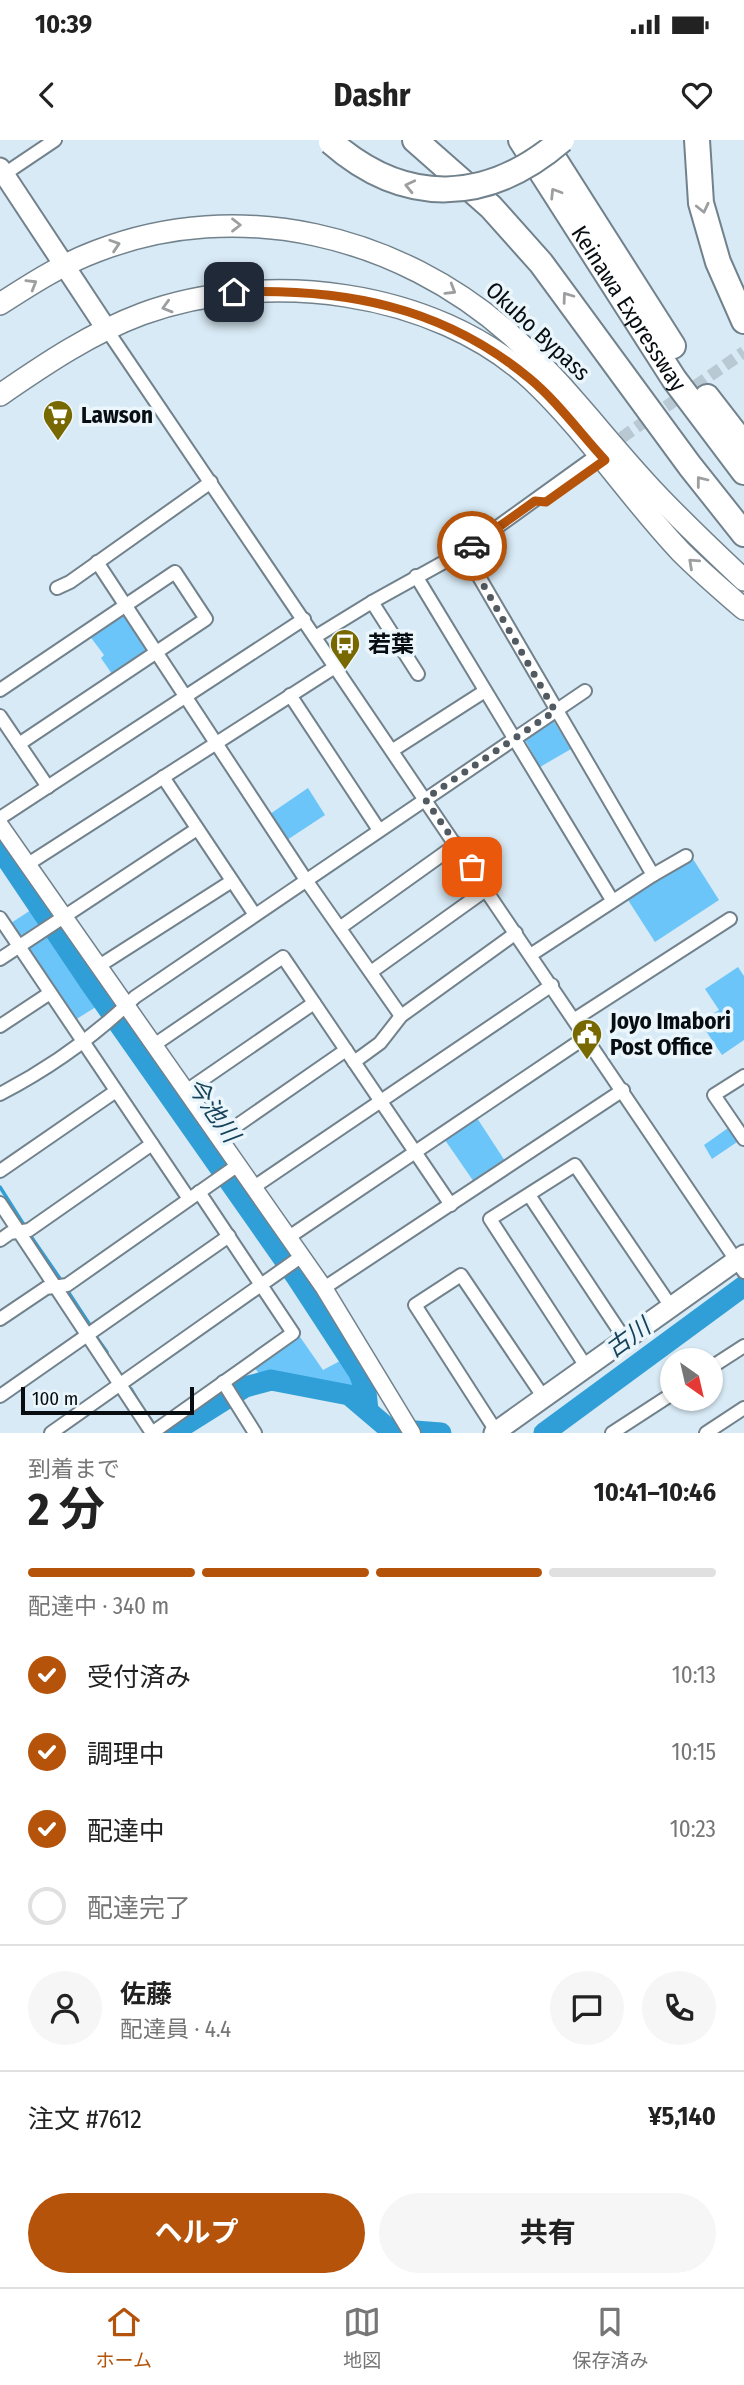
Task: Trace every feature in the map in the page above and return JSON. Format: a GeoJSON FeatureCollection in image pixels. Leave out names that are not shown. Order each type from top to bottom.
{"type":"FeatureCollection","features":[{"type":"Feature","properties":{"kind":"highway","name":"Keinawa Expressway"},"geometry":{"type":"LineString","coordinates":[[521,140],[668,369],[744,472]]}},
{"type":"Feature","properties":{"kind":"highway","name":"Keinawa Expressway"},"geometry":{"type":"LineString","coordinates":[[542,140],[675,350],[744,445]]}},
{"type":"Feature","properties":{"kind":"highway"},"geometry":{"type":"LineString","coordinates":[[330,141],[349,158],[392,181],[440,190],[488,184],[517,173],[562,140]]}},
{"type":"Feature","properties":{"kind":"highway"},"geometry":{"type":"LineString","coordinates":[[697,140],[701,203],[718,262],[744,321]]}},
{"type":"Feature","properties":{"kind":"highway"},"geometry":{"type":"LineString","coordinates":[[416,141],[491,207],[541,263],[690,466],[744,534]]}},
{"type":"Feature","properties":{"kind":"highway","name":"Okubo Bypass"},"geometry":{"type":"LineString","coordinates":[[0,304],[64,265],[135,239],[197,227],[261,226],[310,233],[380,254],[449,288],[512,336],[572,397],[646,483],[744,580]]}},
{"type":"Feature","properties":{"kind":"highway","name":"Okubo Bypass"},"geometry":{"type":"LineString","coordinates":[[0,395],[81,342],[142,314],[234,292],[275,290],[363,298],[407,310],[456,331],[496,353],[531,379],[597,460],[681,552],[744,609]]}},
{"type":"Feature","properties":{"kind":"main road"},"geometry":{"type":"LineString","coordinates":[[1,173],[107,330]]}},
{"type":"Feature","properties":{"kind":"main road"},"geometry":{"type":"LineString","coordinates":[[495,1432],[741,1263]]}},
{"type":"Feature","properties":{"kind":"street"},"geometry":{"type":"LineString","coordinates":[[1,173],[55,140]]}},
{"type":"Feature","properties":{"kind":"street"},"geometry":{"type":"LineString","coordinates":[[107,330],[741,1263]]}},
{"type":"Feature","properties":{"kind":"street"},"geometry":{"type":"LineString","coordinates":[[315,637],[416,576],[464,551],[535,501],[546,502],[597,460]]}},
{"type":"Feature","properties":{"kind":"street"},"geometry":{"type":"LineString","coordinates":[[57,588],[211,482]]}},
{"type":"Feature","properties":{"kind":"street"},"geometry":{"type":"LineString","coordinates":[[464,551],[653,875]]}},
{"type":"Feature","properties":{"kind":"street"},"geometry":{"type":"LineString","coordinates":[[97,562],[306,880],[401,1016]]}},
{"type":"Feature","properties":{"kind":"street"},"geometry":{"type":"LineString","coordinates":[[0,690],[175,572],[206,619],[19,744]]}},
{"type":"Feature","properties":{"kind":"street"},"geometry":{"type":"LineString","coordinates":[[416,576],[612,900]]}},
{"type":"Feature","properties":{"kind":"street"},"geometry":{"type":"LineString","coordinates":[[372,602],[418,674]]}},
{"type":"Feature","properties":{"kind":"street"},"geometry":{"type":"LineString","coordinates":[[0,818],[304,619]]}},
{"type":"Feature","properties":{"kind":"street"},"geometry":{"type":"LineString","coordinates":[[28,864],[335,667]]}},
{"type":"Feature","properties":{"kind":"street"},"geometry":{"type":"LineString","coordinates":[[393,750],[485,691]]}},
{"type":"Feature","properties":{"kind":"street"},"geometry":{"type":"LineString","coordinates":[[0,1094],[83,1042],[123,1008],[255,915],[585,691]]}},
{"type":"Feature","properties":{"kind":"street"},"geometry":{"type":"LineString","coordinates":[[289,695],[379,830]]}},
{"type":"Feature","properties":{"kind":"street"},"geometry":{"type":"LineString","coordinates":[[0,716],[48,787]]}},
{"type":"Feature","properties":{"kind":"street"},"geometry":{"type":"LineString","coordinates":[[163,777],[255,915]]}},
{"type":"Feature","properties":{"kind":"street"},"geometry":{"type":"LineString","coordinates":[[0,825],[61,918],[99,966],[123,1008],[154,1045],[289,1237],[293,1263],[324,1288],[412,1433]]}},
{"type":"Feature","properties":{"kind":"street"},"geometry":{"type":"LineString","coordinates":[[0,959],[197,829]]}},
{"type":"Feature","properties":{"kind":"street"},"geometry":{"type":"LineString","coordinates":[[341,927],[457,844]]}},
{"type":"Feature","properties":{"kind":"street"},"geometry":{"type":"LineString","coordinates":[[532,954],[612,900],[687,856]]}},
{"type":"Feature","properties":{"kind":"street"},"geometry":{"type":"LineString","coordinates":[[99,966],[232,881]]}},
{"type":"Feature","properties":{"kind":"street"},"geometry":{"type":"LineString","coordinates":[[371,972],[487,889]]}},
{"type":"Feature","properties":{"kind":"street"},"geometry":{"type":"LineString","coordinates":[[0,918],[152,1144],[229,1236],[293,1333],[152,1433],[0,1203]]}},
{"type":"Feature","properties":{"kind":"street"},"geometry":{"type":"LineString","coordinates":[[575,1019],[730,919]]}},
{"type":"Feature","properties":{"kind":"street"},"geometry":{"type":"LineString","coordinates":[[354,1062],[380,1043],[401,1016],[516,933]]}},
{"type":"Feature","properties":{"kind":"street"},"geometry":{"type":"LineString","coordinates":[[154,1045],[284,957],[451,1205]]}},
{"type":"Feature","properties":{"kind":"street"},"geometry":{"type":"LineString","coordinates":[[254,1187],[552,985]]}},
{"type":"Feature","properties":{"kind":"street"},"geometry":{"type":"LineString","coordinates":[[0,1026],[50,993]]}},
{"type":"Feature","properties":{"kind":"street"},"geometry":{"type":"LineString","coordinates":[[186,1091],[314,1003]]}},
{"type":"Feature","properties":{"kind":"street"},"geometry":{"type":"LineString","coordinates":[[289,1237],[586,1037]]}},
{"type":"Feature","properties":{"kind":"street"},"geometry":{"type":"LineString","coordinates":[[219,1138],[346,1050]]}},
{"type":"Feature","properties":{"kind":"street"},"geometry":{"type":"LineString","coordinates":[[744,1076],[714,1095],[744,1139]]}},
{"type":"Feature","properties":{"kind":"street"},"geometry":{"type":"LineString","coordinates":[[324,1288],[623,1090]]}},
{"type":"Feature","properties":{"kind":"street"},"geometry":{"type":"LineString","coordinates":[[0,1171],[116,1091]]}},
{"type":"Feature","properties":{"kind":"street"},"geometry":{"type":"LineString","coordinates":[[0,1240],[29,1230],[152,1144]]}},
{"type":"Feature","properties":{"kind":"street"},"geometry":{"type":"LineString","coordinates":[[0,1319],[46,1288],[67,1285],[238,1165]]}},
{"type":"Feature","properties":{"kind":"street"},"geometry":{"type":"LineString","coordinates":[[587,1368],[490,1219],[575,1165],[672,1308]]}},
{"type":"Feature","properties":{"kind":"street"},"geometry":{"type":"LineString","coordinates":[[529,1195],[626,1341]]}},
{"type":"Feature","properties":{"kind":"street"},"geometry":{"type":"LineString","coordinates":[[0,1396],[229,1236]]}},
{"type":"Feature","properties":{"kind":"street"},"geometry":{"type":"LineString","coordinates":[[51,1433],[293,1263]]}},
{"type":"Feature","properties":{"kind":"street"},"geometry":{"type":"LineString","coordinates":[[495,1432],[415,1305],[461,1275],[544,1398]]}},
{"type":"Feature","properties":{"kind":"street"},"geometry":{"type":"LineString","coordinates":[[723,1360],[744,1346]]}},
{"type":"Feature","properties":{"kind":"street"},"geometry":{"type":"LineString","coordinates":[[223,1382],[256,1433]]}},
{"type":"Feature","properties":{"kind":"street"},"geometry":{"type":"LineString","coordinates":[[612,1433],[660,1402]]}},
{"type":"Feature","properties":{"kind":"street"},"geometry":{"type":"LineString","coordinates":[[706,1433],[744,1408]]}},
{"type":"Feature","properties":{"kind":"shaded area"},"geometry":{"type":"Polygon","coordinates":[[[120,614],[126,617],[146,646],[144,654],[112,674],[101,658],[104,655],[89,635],[120,614]]]}},
{"type":"Feature","properties":{"kind":"shaded area"},"geometry":{"type":"Polygon","coordinates":[[[553,720],[571,749],[540,767],[524,738],[553,720]]]}},
{"type":"Feature","properties":{"kind":"shaded area"},"geometry":{"type":"Polygon","coordinates":[[[308,788],[325,815],[287,840],[270,814],[308,788]]]}},
{"type":"Feature","properties":{"kind":"shaded area"},"geometry":{"type":"Polygon","coordinates":[[[693,859],[719,900],[655,942],[628,900],[693,859]]]}},
{"type":"Feature","properties":{"kind":"shaded area"},"geometry":{"type":"Polygon","coordinates":[[[34,908],[45,925],[23,939],[16,937],[8,925],[34,908]]]}},
{"type":"Feature","properties":{"kind":"shaded area"},"geometry":{"type":"Polygon","coordinates":[[[49,933],[99,1005],[75,1020],[29,952],[31,945],[49,933]]]}},
{"type":"Feature","properties":{"kind":"shaded area"},"geometry":{"type":"Polygon","coordinates":[[[738,967],[744,976],[744,1040],[722,1055],[700,1022],[719,1010],[705,989],[738,967]]]}},
{"type":"Feature","properties":{"kind":"shaded area"},"geometry":{"type":"Polygon","coordinates":[[[477,1118],[505,1161],[474,1182],[445,1140],[477,1118]]]}},
{"type":"Feature","properties":{"kind":"shaded area"},"geometry":{"type":"Polygon","coordinates":[[[731,1126],[740,1140],[712,1159],[704,1145],[731,1126]]]}},
{"type":"Feature","properties":{"kind":"shaded area"},"geometry":{"type":"Polygon","coordinates":[[[298,1334],[323,1370],[340,1361],[355,1382],[354,1387],[261,1377],[253,1365],[298,1334]]]}},
{"type":"Feature","properties":{"kind":"waterway","name":"今池川"},"geometry":{"type":"LineString","coordinates":[[0,849],[90,983],[297,1278],[359,1373],[366,1392],[368,1410]]}},
{"type":"Feature","properties":{"kind":"waterway"},"geometry":{"type":"LineString","coordinates":[[0,1187],[24,1225]]}},
{"type":"Feature","properties":{"kind":"waterway"},"geometry":{"type":"LineString","coordinates":[[30,1235],[61,1280]]}},
{"type":"Feature","properties":{"kind":"waterway","name":"古川"},"geometry":{"type":"LineString","coordinates":[[544,1433],[744,1286]]}},
{"type":"Feature","properties":{"kind":"waterway"},"geometry":{"type":"LineString","coordinates":[[69,1293],[90,1325]]}},
{"type":"Feature","properties":{"kind":"waterway"},"geometry":{"type":"LineString","coordinates":[[97,1338],[107,1352]]}},
{"type":"Feature","properties":{"kind":"waterway","name":"古川"},"geometry":{"type":"LineString","coordinates":[[172,1433],[245,1387],[271,1380],[349,1395],[389,1429],[441,1433]]}},
{"type":"Feature","properties":{"kind":"waterway"},"geometry":{"type":"LineString","coordinates":[[131,1389],[142,1408]]}},
{"type":"Feature","properties":{"kind":"waterway"},"geometry":{"type":"LineString","coordinates":[[147,1414],[154,1425]]}},
{"type":"Feature","properties":{"kind":"tunnel"},"geometry":{"type":"LineString","coordinates":[[607,448],[744,352]]}},
{"type":"Feature","properties":{"kind":"way so far"},"geometry":{"type":"LineString","coordinates":[[472,546],[464,551],[555,711],[425,799],[472,867]]}},
{"type":"Feature","properties":{"kind":"place","name":"Lawson"},"geometry":{"type":"Point","coordinates":[58,442]}},
{"type":"Feature","properties":{"kind":"place","name":"若葉"},"geometry":{"type":"Point","coordinates":[345,671]}},
{"type":"Feature","properties":{"kind":"place","name":"Joyo Imabori Post Office"},"geometry":{"type":"Point","coordinates":[587,1061]}},
{"type":"Feature","properties":{"kind":"route"},"geometry":{"type":"LineString","coordinates":[[234,292],[275,290],[363,298],[407,310],[456,331],[496,353],[531,379],[605,460],[546,502],[535,501],[472,546]]}}]}
